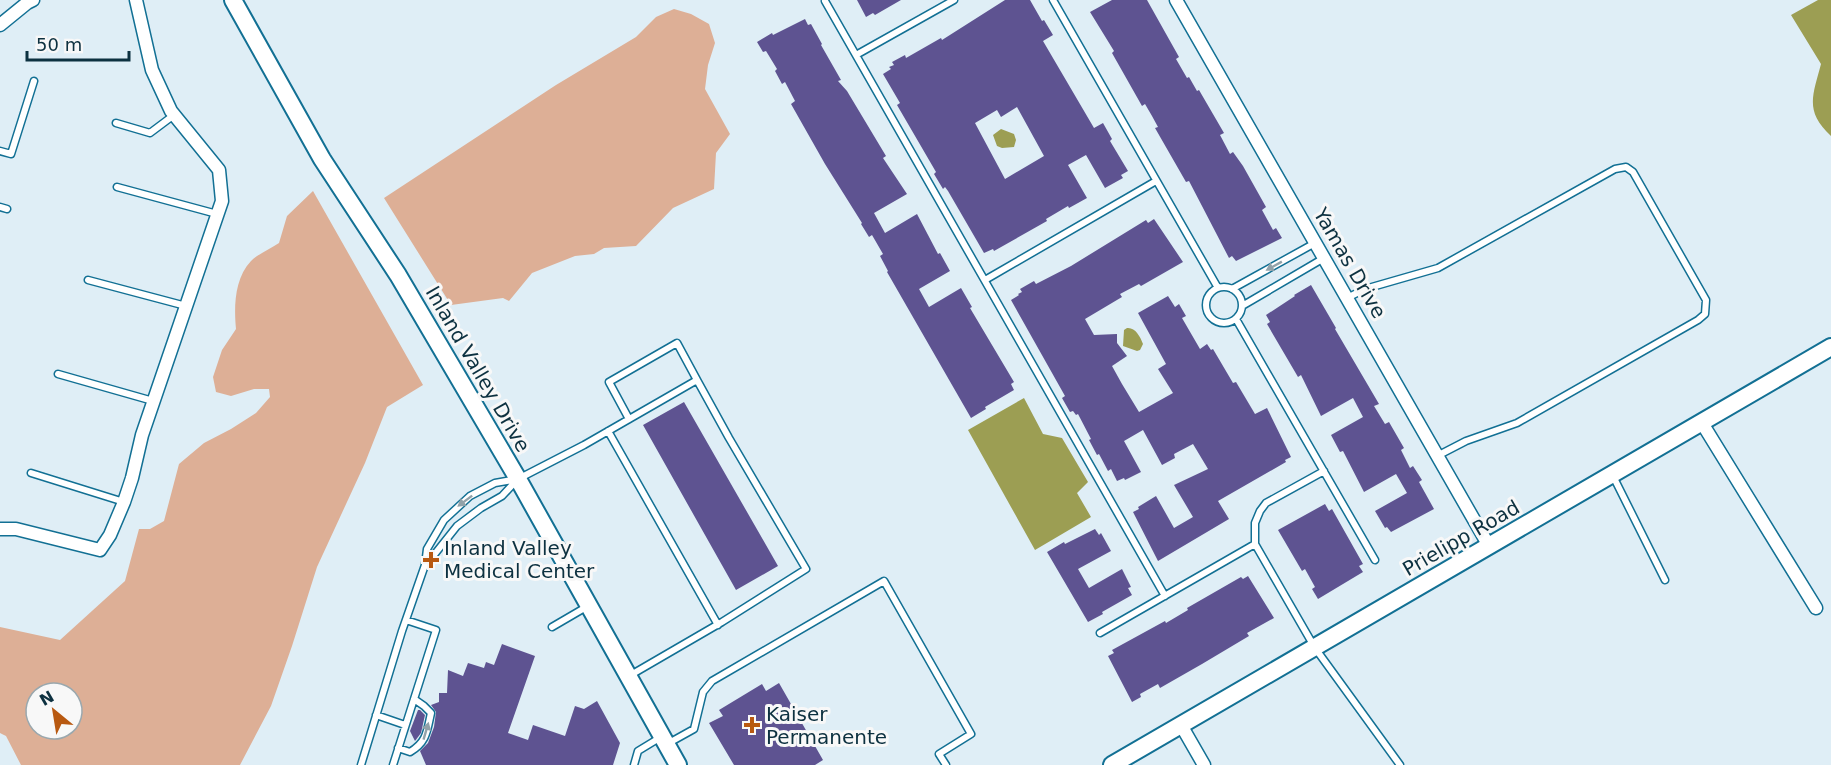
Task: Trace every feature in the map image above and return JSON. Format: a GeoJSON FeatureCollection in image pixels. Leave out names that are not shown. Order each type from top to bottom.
{"type":"FeatureCollection","features":[{"type":"Feature","properties":{"kind":"street"},"geometry":{"type":"LineString","coordinates":[[0,25],[33,0]]}},
{"type":"Feature","properties":{"kind":"street"},"geometry":{"type":"LineString","coordinates":[[0,529],[16,529],[100,550],[110,535],[124,502],[154,401],[222,201],[219,170],[174,115],[152,70],[136,0]]}},
{"type":"Feature","properties":{"kind":"street","name":"Inland Valley Drive"},"geometry":{"type":"LineString","coordinates":[[233,0],[322,159],[398,275],[518,479],[678,765]]}},
{"type":"Feature","properties":{"kind":"street","name":"Yamas Drive"},"geometry":{"type":"LineString","coordinates":[[1176,0],[1489,546]]}},
{"type":"Feature","properties":{"kind":"street","name":"Prielipp Road"},"geometry":{"type":"LineString","coordinates":[[1112,765],[1831,347]]}},
{"type":"Feature","properties":{"kind":"street"},"geometry":{"type":"LineString","coordinates":[[1702,423],[1816,608]]}},
{"type":"Feature","properties":{"kind":"street"},"geometry":{"type":"LineString","coordinates":[[1181,725],[1204,765]]}},
{"type":"Feature","properties":{"kind":"lane"},"geometry":{"type":"LineString","coordinates":[[856,55],[954,0]]}},
{"type":"Feature","properties":{"kind":"lane"},"geometry":{"type":"LineString","coordinates":[[1053,0],[1218,288]]}},
{"type":"Feature","properties":{"kind":"lane"},"geometry":{"type":"LineString","coordinates":[[825,1],[1165,596]]}},
{"type":"Feature","properties":{"kind":"lane"},"geometry":{"type":"LineString","coordinates":[[0,152],[11,154],[34,81]]}},
{"type":"Feature","properties":{"kind":"lane"},"geometry":{"type":"LineString","coordinates":[[116,123],[150,132],[174,115]]}},
{"type":"Feature","properties":{"kind":"lane"},"geometry":{"type":"LineString","coordinates":[[1347,298],[1365,289],[1438,268],[1615,169],[1626,167],[1633,172],[1706,300],[1705,314],[1698,320],[1517,423],[1466,441],[1437,456]]}},
{"type":"Feature","properties":{"kind":"lane"},"geometry":{"type":"LineString","coordinates":[[985,280],[1156,181]]}},
{"type":"Feature","properties":{"kind":"lane"},"geometry":{"type":"LineString","coordinates":[[117,187],[217,214]]}},
{"type":"Feature","properties":{"kind":"lane"},"geometry":{"type":"LineString","coordinates":[[1232,289],[1315,243]]}},
{"type":"Feature","properties":{"kind":"lane"},"geometry":{"type":"LineString","coordinates":[[1242,306],[1240,297],[1227,287],[1218,288],[1210,293],[1206,304],[1209,316],[1214,320],[1225,323],[1236,319],[1242,306],[1324,258]]}},
{"type":"Feature","properties":{"kind":"lane"},"geometry":{"type":"LineString","coordinates":[[88,280],[186,306]]}},
{"type":"Feature","properties":{"kind":"lane"},"geometry":{"type":"LineString","coordinates":[[1236,319],[1376,560]]}},
{"type":"Feature","properties":{"kind":"lane"},"geometry":{"type":"LineString","coordinates":[[628,419],[609,382],[677,343],[729,438],[806,569],[628,677]]}},
{"type":"Feature","properties":{"kind":"lane"},"geometry":{"type":"LineString","coordinates":[[58,374],[154,401]]}},
{"type":"Feature","properties":{"kind":"lane"},"geometry":{"type":"LineString","coordinates":[[361,765],[425,565],[427,549],[434,534],[457,506],[470,496],[495,483],[518,479],[697,380]]}},
{"type":"Feature","properties":{"kind":"lane"},"geometry":{"type":"LineString","coordinates":[[608,431],[717,625]]}},
{"type":"Feature","properties":{"kind":"lane"},"geometry":{"type":"LineString","coordinates":[[1324,471],[1266,503],[1255,523],[1256,544],[1315,648],[1400,765]]}},
{"type":"Feature","properties":{"kind":"lane"},"geometry":{"type":"LineString","coordinates":[[31,473],[124,502]]}},
{"type":"Feature","properties":{"kind":"lane"},"geometry":{"type":"LineString","coordinates":[[1613,474],[1665,580]]}},
{"type":"Feature","properties":{"kind":"lane"},"geometry":{"type":"LineString","coordinates":[[425,565],[458,526],[481,508],[502,496],[518,479]]}},
{"type":"Feature","properties":{"kind":"lane"},"geometry":{"type":"LineString","coordinates":[[1100,633],[1256,544]]}},
{"type":"Feature","properties":{"kind":"lane"},"geometry":{"type":"LineString","coordinates":[[634,765],[638,751],[694,729],[703,692],[712,681],[884,581],[971,734],[939,754],[946,765]]}},
{"type":"Feature","properties":{"kind":"lane"},"geometry":{"type":"LineString","coordinates":[[552,627],[588,605]]}},
{"type":"Feature","properties":{"kind":"lane"},"geometry":{"type":"LineString","coordinates":[[393,765],[436,630],[406,620]]}},
{"type":"Feature","properties":{"kind":"lane"},"geometry":{"type":"LineString","coordinates":[[398,748],[410,752],[422,745],[428,727],[430,713],[424,705],[414,699]]}},
{"type":"Feature","properties":{"kind":"lane"},"geometry":{"type":"LineString","coordinates":[[376,715],[405,725]]}},
{"type":"Feature","properties":{"kind":"shaded area"},"geometry":{"type":"Polygon","coordinates":[[[1818,0],[1831,0],[1831,136],[1822,127],[1814,110],[1814,94],[1821,64],[1791,15],[1818,0]]]}},
{"type":"Feature","properties":{"kind":"shaded area"},"geometry":{"type":"Polygon","coordinates":[[[674,9],[691,14],[709,24],[715,43],[708,65],[705,89],[730,134],[716,153],[714,189],[673,208],[636,246],[604,248],[594,254],[575,256],[532,273],[509,301],[503,298],[451,305],[384,198],[556,85],[636,37],[656,17],[674,9]]]}},
{"type":"Feature","properties":{"kind":"shaded area"},"geometry":{"type":"Polygon","coordinates":[[[1001,129],[1014,134],[1016,140],[1014,147],[997,146],[993,135],[1001,129]]]}},
{"type":"Feature","properties":{"kind":"shaded area"},"geometry":{"type":"Polygon","coordinates":[[[313,191],[423,385],[387,407],[365,463],[317,567],[271,706],[240,765],[21,765],[6,736],[0,733],[0,627],[60,640],[125,581],[139,529],[150,529],[164,521],[179,464],[204,443],[256,413],[270,397],[269,389],[254,389],[231,396],[216,392],[213,377],[222,350],[236,329],[235,303],[241,276],[254,258],[279,243],[287,216],[313,191]]]}},
{"type":"Feature","properties":{"kind":"shaded area"},"geometry":{"type":"Polygon","coordinates":[[[1127,328],[1139,335],[1143,344],[1140,350],[1123,346],[1124,330],[1127,328]]]}},
{"type":"Feature","properties":{"kind":"shaded area"},"geometry":{"type":"Polygon","coordinates":[[[1024,398],[1043,434],[1062,438],[1088,482],[1077,493],[1091,517],[1035,550],[968,430],[1024,398]]]}},
{"type":"Feature","properties":{"kind":"building"},"geometry":{"type":"Polygon","coordinates":[[[857,0],[901,0],[875,15],[873,13],[866,17],[857,0]]]}},
{"type":"Feature","properties":{"kind":"building"},"geometry":{"type":"Polygon","coordinates":[[[1005,0],[1030,0],[1053,35],[1043,41],[1094,128],[1103,123],[1112,139],[1110,141],[1128,171],[1121,175],[1123,178],[1105,188],[1086,155],[1068,165],[1087,198],[1069,208],[1068,206],[1046,219],[1047,221],[994,251],[993,249],[984,253],[948,191],[945,187],[943,189],[934,174],[936,172],[897,105],[900,103],[883,74],[894,65],[892,62],[905,55],[906,58],[941,38],[942,40],[1005,0]],[[1017,107],[1001,117],[997,110],[975,123],[1005,179],[1044,156],[1017,107]]]}},
{"type":"Feature","properties":{"kind":"building"},"geometry":{"type":"Polygon","coordinates":[[[1112,0],[1147,0],[1179,57],[1176,59],[1187,78],[1189,77],[1197,91],[1199,90],[1224,133],[1220,135],[1230,154],[1233,152],[1243,166],[1266,207],[1262,210],[1273,230],[1276,228],[1282,238],[1236,261],[1232,256],[1229,258],[1189,181],[1186,182],[1155,128],[1158,127],[1152,116],[1145,104],[1142,106],[1112,53],[1114,51],[1090,12],[1112,0]]]}},
{"type":"Feature","properties":{"kind":"building"},"geometry":{"type":"Polygon","coordinates":[[[805,19],[808,25],[811,24],[822,44],[841,80],[838,81],[847,91],[886,156],[883,158],[907,194],[874,213],[885,233],[917,214],[938,254],[940,253],[950,271],[919,289],[929,307],[961,288],[972,307],[970,308],[1014,382],[1011,384],[1014,390],[971,418],[887,272],[880,256],[883,254],[872,235],[869,237],[825,164],[791,104],[795,101],[785,82],[782,84],[775,71],[777,69],[766,51],[763,52],[757,42],[805,19]]]}},
{"type":"Feature","properties":{"kind":"building"},"geometry":{"type":"Polygon","coordinates":[[[1154,219],[1183,262],[1141,286],[1139,284],[1120,294],[1122,297],[1085,319],[1094,335],[1117,334],[1117,343],[1127,356],[1112,366],[1122,384],[1139,412],[1173,393],[1158,369],[1166,364],[1138,313],[1168,296],[1175,307],[1179,304],[1186,316],[1182,318],[1200,349],[1207,344],[1211,350],[1213,349],[1255,414],[1267,408],[1291,457],[1218,501],[1229,519],[1158,561],[1133,512],[1156,496],[1174,528],[1193,517],[1174,485],[1208,469],[1193,444],[1174,454],[1175,458],[1162,465],[1143,430],[1124,441],[1141,472],[1125,480],[1124,478],[1117,481],[1111,469],[1108,471],[1099,454],[1097,455],[1078,414],[1070,412],[1062,398],[1065,396],[1011,300],[1022,292],[1020,289],[1034,281],[1036,284],[1071,266],[1146,220],[1148,223],[1154,219]]]}},
{"type":"Feature","properties":{"kind":"building"},"geometry":{"type":"Polygon","coordinates":[[[1311,285],[1379,404],[1374,406],[1385,424],[1389,422],[1404,448],[1401,450],[1410,468],[1413,466],[1422,480],[1419,482],[1434,509],[1391,532],[1387,527],[1385,528],[1375,511],[1407,493],[1396,474],[1364,492],[1343,451],[1340,452],[1331,435],[1363,417],[1353,398],[1321,416],[1301,375],[1298,377],[1267,324],[1270,322],[1266,315],[1311,285]]]}},
{"type":"Feature","properties":{"kind":"building"},"geometry":{"type":"Polygon","coordinates":[[[684,402],[778,566],[736,590],[643,425],[684,402]]]}},
{"type":"Feature","properties":{"kind":"building"},"geometry":{"type":"Polygon","coordinates":[[[1325,504],[1329,511],[1332,509],[1363,564],[1359,566],[1363,572],[1318,599],[1312,589],[1315,587],[1305,569],[1302,571],[1278,530],[1325,504]]]}},
{"type":"Feature","properties":{"kind":"building"},"geometry":{"type":"Polygon","coordinates":[[[1095,529],[1099,535],[1101,533],[1111,551],[1078,569],[1089,588],[1122,569],[1131,587],[1128,588],[1132,595],[1088,622],[1047,552],[1095,529]]]}},
{"type":"Feature","properties":{"kind":"building"},"geometry":{"type":"Polygon","coordinates":[[[1248,576],[1274,618],[1247,633],[1249,636],[1202,664],[1160,688],[1158,684],[1140,694],[1141,697],[1132,702],[1108,656],[1114,653],[1112,650],[1165,621],[1166,623],[1188,610],[1187,608],[1241,577],[1243,579],[1248,576]]]}},
{"type":"Feature","properties":{"kind":"building"},"geometry":{"type":"Polygon","coordinates":[[[502,644],[535,656],[508,733],[528,740],[533,725],[565,736],[575,706],[584,709],[597,701],[620,743],[613,765],[426,765],[420,751],[428,743],[434,727],[436,712],[431,705],[439,702],[439,693],[447,693],[448,670],[463,676],[468,663],[484,668],[486,662],[494,665],[502,644]]]}},
{"type":"Feature","properties":{"kind":"building","name":"Kaiser Permanente"},"geometry":{"type":"Polygon","coordinates":[[[779,683],[823,760],[815,765],[734,765],[709,723],[723,716],[719,710],[762,684],[766,691],[779,683]]]}},
{"type":"Feature","properties":{"kind":"building"},"geometry":{"type":"Polygon","coordinates":[[[418,710],[425,715],[421,733],[415,741],[410,731],[418,710]]]}},
{"type":"Feature","properties":{"kind":"place","name":"Inland Valley Medical Center"},"geometry":{"type":"Point","coordinates":[431,560]}},
{"type":"Feature","properties":{"kind":"place","name":"Kaiser Permanente"},"geometry":{"type":"Point","coordinates":[752,725]}}]}
